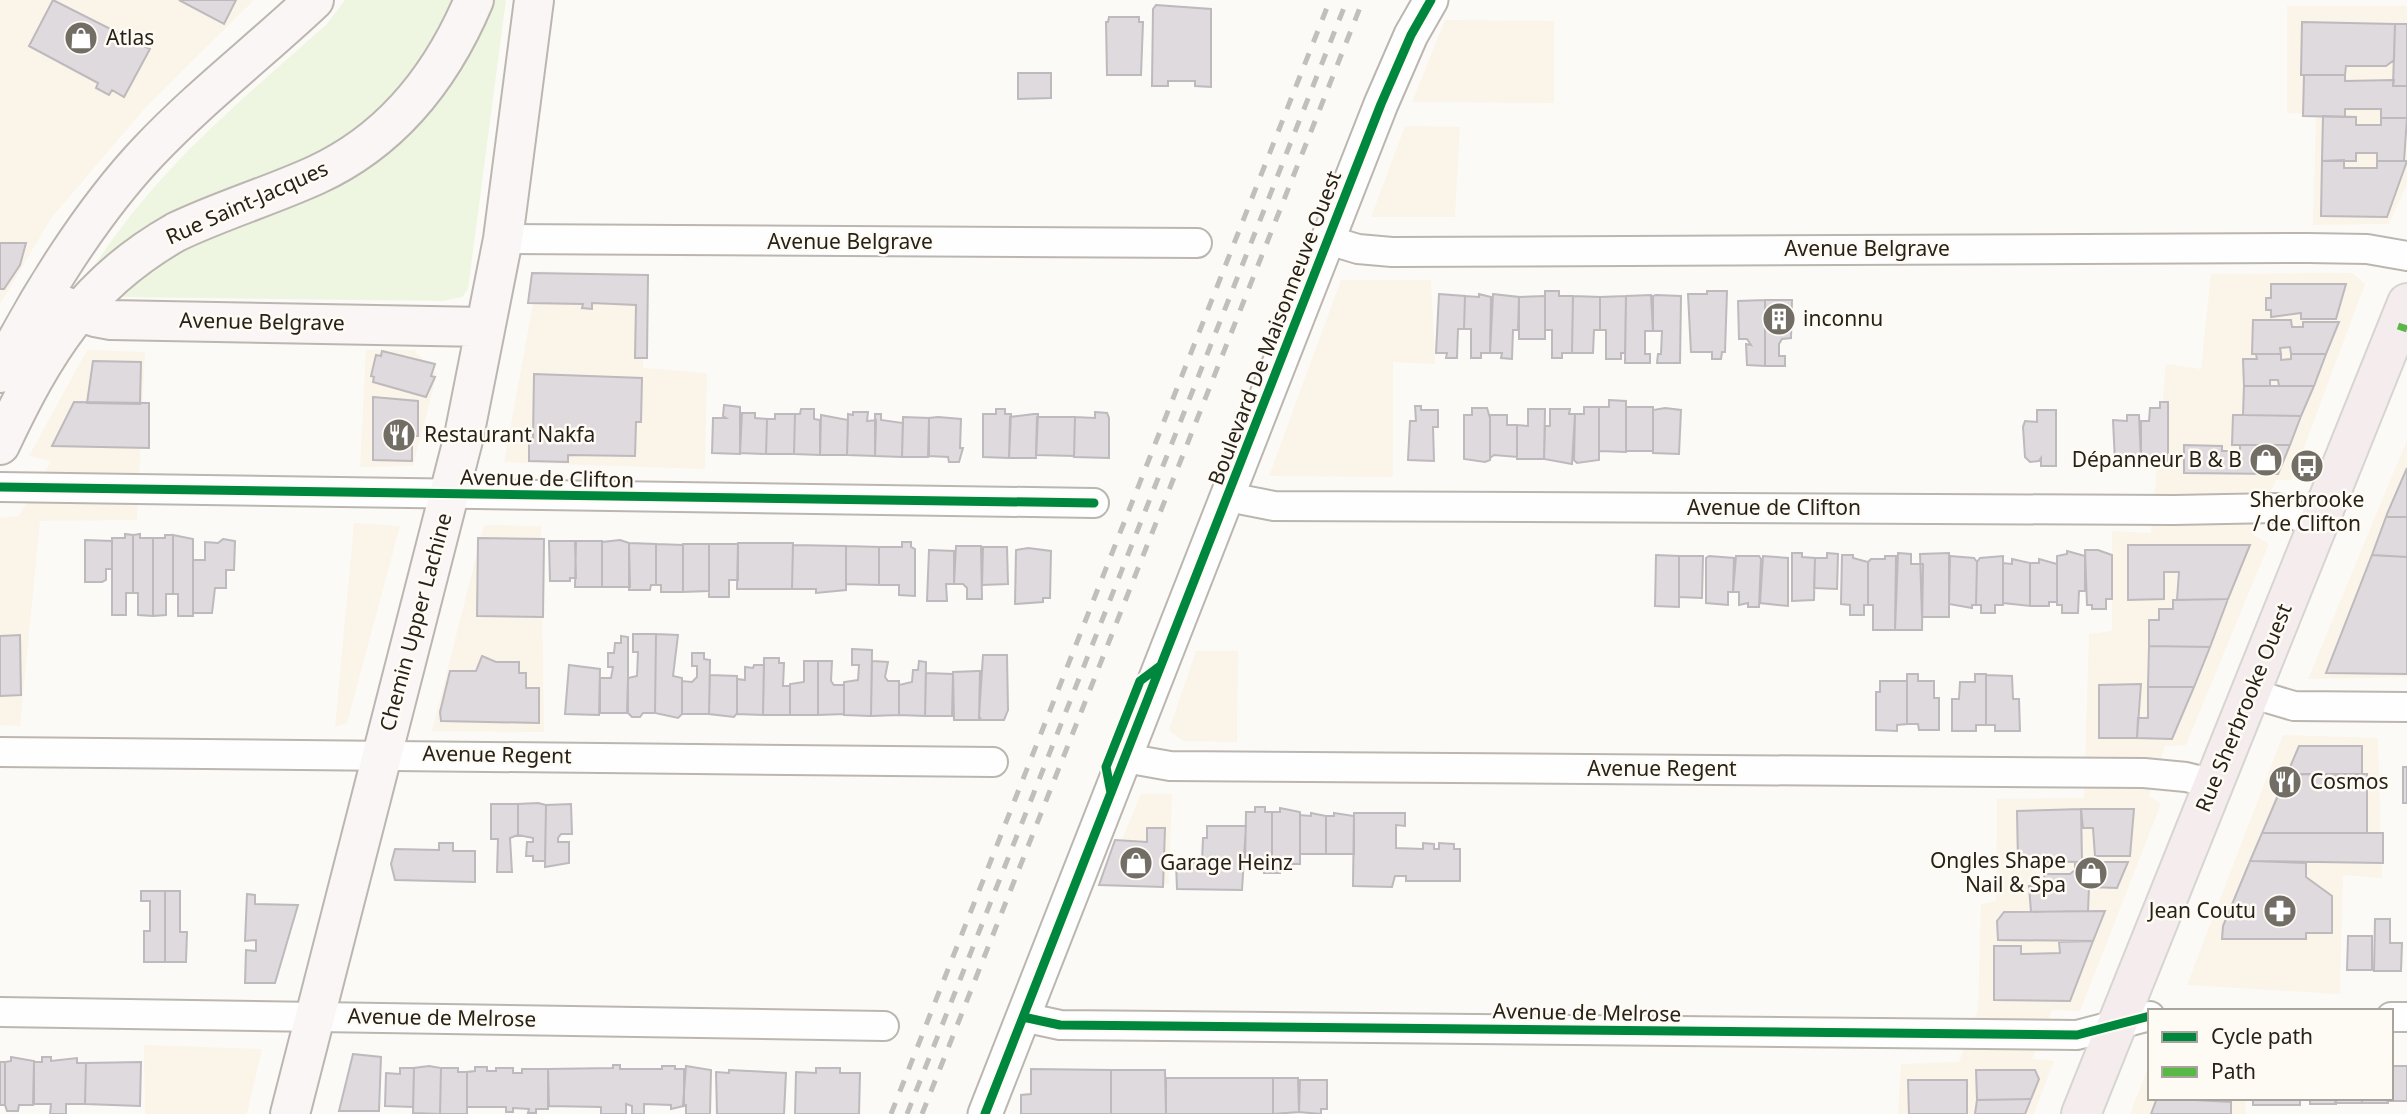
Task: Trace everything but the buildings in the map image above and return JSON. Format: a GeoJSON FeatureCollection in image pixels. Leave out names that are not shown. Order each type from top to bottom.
{"type":"FeatureCollection","features":[{"type":"Feature","properties":{"kind":"main road","name":"Rue Saint-Jacques"},"geometry":{"type":"LineString","coordinates":[[0,445],[44,357],[61,304],[103,207],[135,166],[314,0]]}},
{"type":"Feature","properties":{"kind":"main road","name":"Rue Saint-Jacques"},"geometry":{"type":"LineString","coordinates":[[0,373],[61,304],[111,278],[155,244],[203,219],[318,174],[384,131],[435,75],[474,0]]}},
{"type":"Feature","properties":{"kind":"main road","name":"Chemin Upper Lachine"},"geometry":{"type":"LineString","coordinates":[[290,1114],[464,436],[503,239],[534,0]]}},
{"type":"Feature","properties":{"kind":"main road","name":"Rue Sherbrooke Ouest"},"geometry":{"type":"LineString","coordinates":[[2081,1114],[2133,1020],[2214,784],[2407,303]]}},
{"type":"Feature","properties":{"kind":"main road","name":"Avenue Belgrave"},"geometry":{"type":"LineString","coordinates":[[61,304],[111,320],[484,327]]}},
{"type":"Feature","properties":{"kind":"street","name":"Boulevard De Maisonneuve Ouest"},"geometry":{"type":"LineString","coordinates":[[985,1114],[1386,92],[1431,0]]}},
{"type":"Feature","properties":{"kind":"street","name":"Avenue Belgrave"},"geometry":{"type":"LineString","coordinates":[[503,239],[1197,243]]}},
{"type":"Feature","properties":{"kind":"street","name":"Avenue Belgrave"},"geometry":{"type":"LineString","coordinates":[[1328,240],[1379,251],[2367,248],[2407,256]]}},
{"type":"Feature","properties":{"kind":"street","name":"Avenue de Clifton"},"geometry":{"type":"LineString","coordinates":[[0,487],[449,496],[1094,503]]}},
{"type":"Feature","properties":{"kind":"street","name":"Avenue de Clifton"},"geometry":{"type":"LineString","coordinates":[[1228,498],[1275,506],[2161,510],[2261,508],[2285,510],[2318,524]]}},
{"type":"Feature","properties":{"kind":"street"},"geometry":{"type":"LineString","coordinates":[[2250,693],[2294,706],[2407,707]]}},
{"type":"Feature","properties":{"kind":"street","name":"Avenue Regent"},"geometry":{"type":"LineString","coordinates":[[0,752],[993,762]]}},
{"type":"Feature","properties":{"kind":"street","name":"Avenue Regent"},"geometry":{"type":"LineString","coordinates":[[1125,758],[1170,766],[2144,773],[2186,777],[2214,784]]}},
{"type":"Feature","properties":{"kind":"street","name":"Avenue de Melrose"},"geometry":{"type":"LineString","coordinates":[[0,1012],[884,1026]]}},
{"type":"Feature","properties":{"kind":"street","name":"Avenue de Melrose"},"geometry":{"type":"LineString","coordinates":[[1023,1017],[1060,1025],[2077,1035],[2133,1020]]}},
{"type":"Feature","properties":{"kind":"shaded area"},"geometry":{"type":"Polygon","coordinates":[[[0,0],[254,0],[146,107],[52,217],[0,304],[0,0]]]}},
{"type":"Feature","properties":{"kind":"shaded area"},"geometry":{"type":"Polygon","coordinates":[[[2287,6],[2407,6],[2407,184],[2389,224],[2313,225],[2316,114],[2287,113],[2287,6]]]}},
{"type":"Feature","properties":{"kind":"shaded area"},"geometry":{"type":"Polygon","coordinates":[[[1445,20],[1554,21],[1554,103],[1412,102],[1445,20]]]}},
{"type":"Feature","properties":{"kind":"shaded area"},"geometry":{"type":"Polygon","coordinates":[[[1405,126],[1460,127],[1455,217],[1371,217],[1405,126]]]}},
{"type":"Feature","properties":{"kind":"shaded area"},"geometry":{"type":"Polygon","coordinates":[[[539,271],[644,274],[643,368],[707,373],[705,469],[504,462],[539,271]]]}},
{"type":"Feature","properties":{"kind":"shaded area"},"geometry":{"type":"Polygon","coordinates":[[[2352,273],[2365,284],[2292,480],[2276,480],[2252,534],[2269,544],[2186,745],[2165,746],[2149,796],[2161,804],[2080,1011],[2052,1010],[2032,1059],[2054,1061],[2034,1114],[1898,1114],[1901,1064],[1959,1062],[1978,1009],[1981,904],[1996,901],[1997,799],[2084,798],[2089,634],[2112,631],[2112,531],[2151,533],[2166,364],[2201,369],[2211,274],[2352,273]]]}},
{"type":"Feature","properties":{"kind":"shaded area"},"geometry":{"type":"Polygon","coordinates":[[[1341,280],[1431,280],[1435,364],[1393,362],[1393,477],[1269,476],[1341,280]]]}},
{"type":"Feature","properties":{"kind":"shaded area"},"geometry":{"type":"Polygon","coordinates":[[[87,350],[145,352],[137,520],[40,521],[20,726],[0,725],[0,518],[19,516],[51,461],[29,456],[87,350]]]}},
{"type":"Feature","properties":{"kind":"shaded area"},"geometry":{"type":"Polygon","coordinates":[[[366,350],[414,350],[437,374],[413,466],[360,467],[366,350]]]}},
{"type":"Feature","properties":{"kind":"shaded area"},"geometry":{"type":"Polygon","coordinates":[[[2407,440],[2407,677],[2308,679],[2407,440]]]}},
{"type":"Feature","properties":{"kind":"shaded area"},"geometry":{"type":"Polygon","coordinates":[[[354,523],[400,526],[347,723],[335,727],[354,523]]]}},
{"type":"Feature","properties":{"kind":"shaded area"},"geometry":{"type":"Polygon","coordinates":[[[484,525],[541,526],[544,732],[432,731],[484,525]]]}},
{"type":"Feature","properties":{"kind":"shaded area"},"geometry":{"type":"Polygon","coordinates":[[[1196,651],[1238,651],[1237,742],[1183,741],[1169,730],[1196,651]]]}},
{"type":"Feature","properties":{"kind":"shaded area"},"geometry":{"type":"Polygon","coordinates":[[[2283,735],[2378,738],[2382,878],[2343,875],[2340,994],[2187,985],[2283,735]]]}},
{"type":"Feature","properties":{"kind":"shaded area"},"geometry":{"type":"Polygon","coordinates":[[[1141,794],[1172,794],[1169,884],[1104,882],[1141,794]]]}},
{"type":"Feature","properties":{"kind":"shaded area"},"geometry":{"type":"Polygon","coordinates":[[[144,1045],[262,1049],[247,1114],[145,1114],[144,1045]]]}},
{"type":"Feature","properties":{"kind":"shaded area"},"geometry":{"type":"Polygon","coordinates":[[[2148,1068],[2148,1100],[2245,1100],[2246,1114],[2130,1114],[2148,1068]]]}},
{"type":"Feature","properties":{"kind":"green space"},"geometry":{"type":"Polygon","coordinates":[[[345,0],[459,0],[443,35],[367,128],[99,269],[94,266],[119,230],[173,166],[327,24],[345,0]]]}},
{"type":"Feature","properties":{"kind":"green space"},"geometry":{"type":"Polygon","coordinates":[[[492,0],[506,0],[468,289],[462,297],[443,301],[119,297],[161,260],[407,135],[450,85],[475,44],[492,0]]]}},
{"type":"Feature","properties":{"kind":"railway"},"geometry":{"type":"LineString","coordinates":[[891,1114],[1330,0]]}},
{"type":"Feature","properties":{"kind":"railway"},"geometry":{"type":"LineString","coordinates":[[907,1114],[1347,0]]}},
{"type":"Feature","properties":{"kind":"railway"},"geometry":{"type":"LineString","coordinates":[[922,1114],[1363,0]]}},
{"type":"Feature","properties":{"kind":"marked path"},"geometry":{"type":"LineString","coordinates":[[2398,326],[2407,329]]}},
{"type":"Feature","properties":{"kind":"cycle path"},"geometry":{"type":"LineString","coordinates":[[985,1114],[1381,104],[1411,35],[1431,0]]}},
{"type":"Feature","properties":{"kind":"cycle path"},"geometry":{"type":"LineString","coordinates":[[0,487],[1094,503]]}},
{"type":"Feature","properties":{"kind":"cycle path"},"geometry":{"type":"LineString","coordinates":[[1111,793],[1106,767],[1140,681],[1160,666]]}},
{"type":"Feature","properties":{"kind":"cycle path"},"geometry":{"type":"LineString","coordinates":[[1023,1017],[1060,1025],[2077,1035],[2148,1017]]}},
{"type":"Feature","properties":{"kind":"place","name":"Atlas"},"geometry":{"type":"Point","coordinates":[81,38]}},
{"type":"Feature","properties":{"kind":"place","name":"inconnu"},"geometry":{"type":"Point","coordinates":[1779,319]}},
{"type":"Feature","properties":{"kind":"place","name":"Restaurant Nakfa"},"geometry":{"type":"Point","coordinates":[399,435]}},
{"type":"Feature","properties":{"kind":"place","name":"Dépanneur B & B"},"geometry":{"type":"Point","coordinates":[2266,460]}},
{"type":"Feature","properties":{"kind":"place","name":"Sherbrooke / de Clifton"},"geometry":{"type":"Point","coordinates":[2307,466]}},
{"type":"Feature","properties":{"kind":"place","name":"Cosmos"},"geometry":{"type":"Point","coordinates":[2285,782]}},
{"type":"Feature","properties":{"kind":"place","name":"Garage Heinz"},"geometry":{"type":"Point","coordinates":[1136,863]}},
{"type":"Feature","properties":{"kind":"place","name":"Ongles Shape Nail & Spa"},"geometry":{"type":"Point","coordinates":[2091,873]}},
{"type":"Feature","properties":{"kind":"place","name":"Jean Coutu"},"geometry":{"type":"Point","coordinates":[2280,911]}}]}
